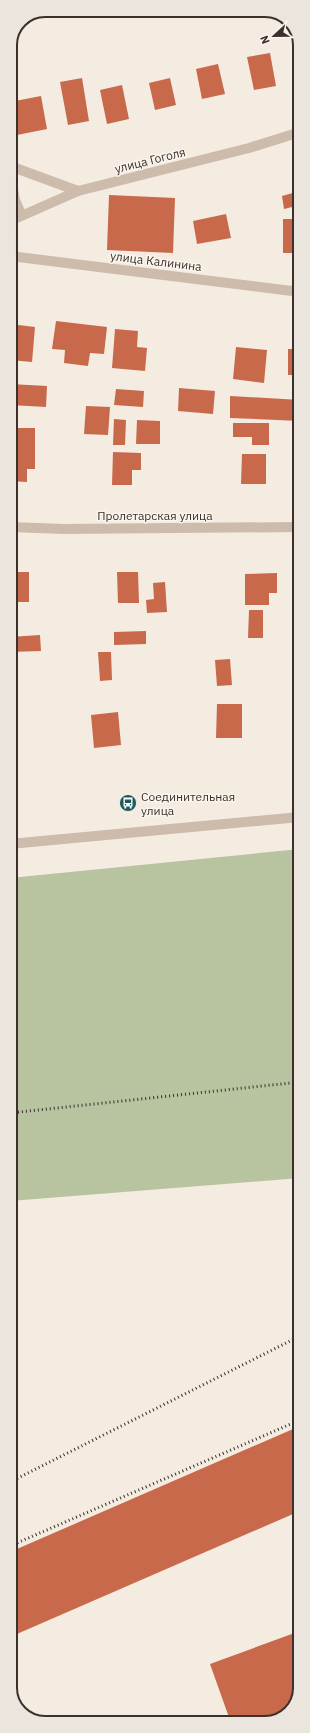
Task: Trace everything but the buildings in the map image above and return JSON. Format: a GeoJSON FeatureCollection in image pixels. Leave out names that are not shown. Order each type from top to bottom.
{"type":"FeatureCollection","features":[{"type":"Feature","properties":{"kind":"street","name":"улица Гоголя"},"geometry":{"type":"LineString","coordinates":[[17,216],[78,191],[250,148],[293,134]]}},
{"type":"Feature","properties":{"kind":"street"},"geometry":{"type":"LineString","coordinates":[[17,169],[78,191]]}},
{"type":"Feature","properties":{"kind":"street"},"geometry":{"type":"LineString","coordinates":[[17,205],[21,214]]}},
{"type":"Feature","properties":{"kind":"street","name":"улица Калинина"},"geometry":{"type":"LineString","coordinates":[[17,257],[293,291]]}},
{"type":"Feature","properties":{"kind":"street","name":"Пролетарская улица"},"geometry":{"type":"LineString","coordinates":[[17,527],[293,528]]}},
{"type":"Feature","properties":{"kind":"street"},"geometry":{"type":"LineString","coordinates":[[17,843],[293,818]]}},
{"type":"Feature","properties":{"kind":"green space"},"geometry":{"type":"Polygon","coordinates":[[[293,850],[293,1179],[17,1200],[17,877],[293,850]]]}},
{"type":"Feature","properties":{"kind":"railway"},"geometry":{"type":"LineString","coordinates":[[17,1112],[293,1083]]}},
{"type":"Feature","properties":{"kind":"railway"},"geometry":{"type":"LineString","coordinates":[[17,1478],[293,1340]]}},
{"type":"Feature","properties":{"kind":"railway"},"geometry":{"type":"LineString","coordinates":[[17,1543],[293,1423]]}},
{"type":"Feature","properties":{"kind":"place","name":"Соединительная улица"},"geometry":{"type":"Point","coordinates":[128,803]}}]}
